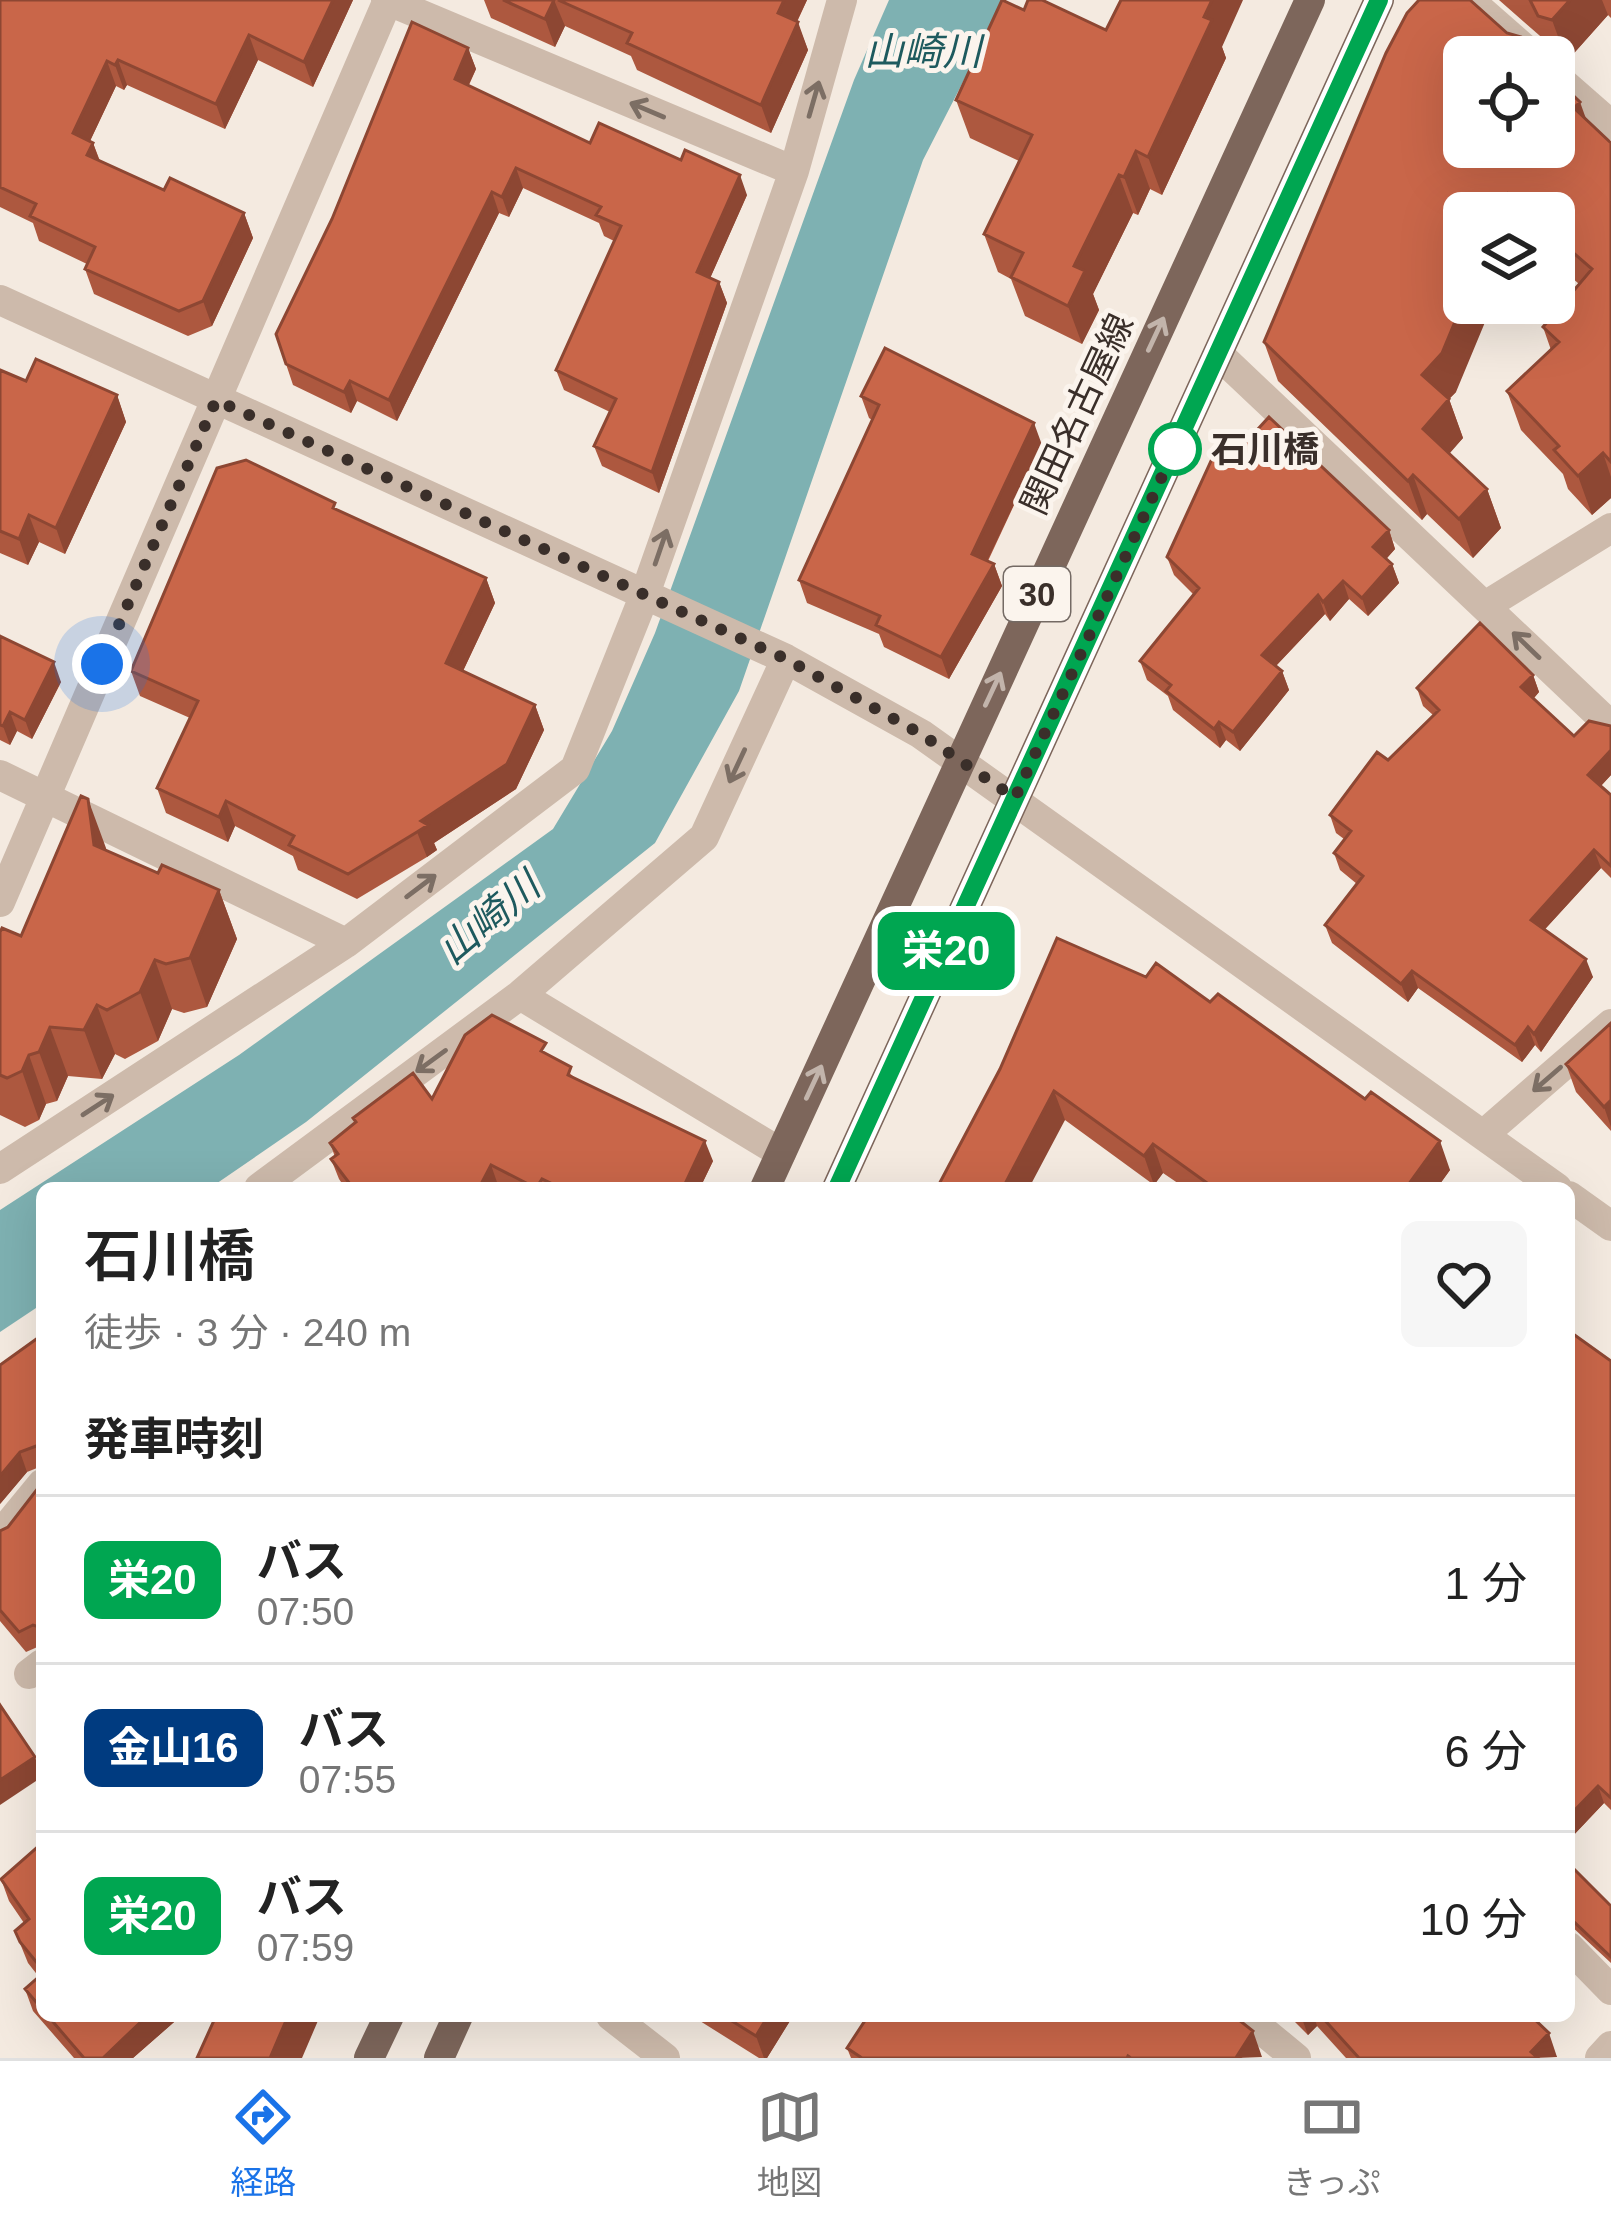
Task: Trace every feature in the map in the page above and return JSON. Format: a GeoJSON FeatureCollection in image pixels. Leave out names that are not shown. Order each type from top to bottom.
{"type":"FeatureCollection","features":[{"type":"Feature","properties":{"kind":"main road","name":"関田名古屋線"},"geometry":{"type":"LineString","coordinates":[[768,1182],[1310,0]]}},
{"type":"Feature","properties":{"kind":"main road","name":"30"},"geometry":{"type":"LineString","coordinates":[[840,1182],[1379,0]]}},
{"type":"Feature","properties":{"kind":"main road"},"geometry":{"type":"LineString","coordinates":[[369,2058],[385,2022]]}},
{"type":"Feature","properties":{"kind":"main road"},"geometry":{"type":"LineString","coordinates":[[439,2058],[455,2022]]}},
{"type":"Feature","properties":{"kind":"street"},"geometry":{"type":"LineString","coordinates":[[0,902],[387,0],[794,171]]}},
{"type":"Feature","properties":{"kind":"street"},"geometry":{"type":"LineString","coordinates":[[0,1169],[346,943],[575,769],[653,598],[794,171],[842,0]]}},
{"type":"Feature","properties":{"kind":"street"},"geometry":{"type":"LineString","coordinates":[[1469,0],[1510,36]]}},
{"type":"Feature","properties":{"kind":"street"},"geometry":{"type":"LineString","coordinates":[[1575,93],[1611,125]]}},
{"type":"Feature","properties":{"kind":"street"},"geometry":{"type":"LineString","coordinates":[[0,300],[786,659],[961,759],[1550,1182]]}},
{"type":"Feature","properties":{"kind":"street"},"geometry":{"type":"LineString","coordinates":[[1218,354],[1611,726]]}},
{"type":"Feature","properties":{"kind":"street"},"geometry":{"type":"LineString","coordinates":[[1485,606],[1611,528]]}},
{"type":"Feature","properties":{"kind":"street"},"geometry":{"type":"LineString","coordinates":[[267,1182],[520,995],[704,837],[786,659]]}},
{"type":"Feature","properties":{"kind":"street"},"geometry":{"type":"LineString","coordinates":[[0,776],[346,943]]}},
{"type":"Feature","properties":{"kind":"street"},"geometry":{"type":"LineString","coordinates":[[520,995],[781,1153]]}},
{"type":"Feature","properties":{"kind":"street"},"geometry":{"type":"LineString","coordinates":[[1483,1135],[1611,1024]]}},
{"type":"Feature","properties":{"kind":"street"},"geometry":{"type":"LineString","coordinates":[[1575,1209],[1611,1226]]}},
{"type":"Feature","properties":{"kind":"street"},"geometry":{"type":"LineString","coordinates":[[0,1534],[36,1491]]}},
{"type":"Feature","properties":{"kind":"street"},"geometry":{"type":"LineString","coordinates":[[1575,1953],[1611,1990]]}},
{"type":"Feature","properties":{"kind":"street"},"geometry":{"type":"LineString","coordinates":[[619,2022],[665,2058]]}},
{"type":"Feature","properties":{"kind":"street"},"geometry":{"type":"LineString","coordinates":[[1252,2022],[1296,2058]]}},
{"type":"Feature","properties":{"kind":"street"},"geometry":{"type":"LineString","coordinates":[[1600,2058],[1611,2046]]}},
{"type":"Feature","properties":{"kind":"water","name":"山崎川"},"geometry":{"type":"Polygon","coordinates":[[[889,0],[1005,0],[923,160],[739,691],[655,843],[306,1122],[219,1182],[43,1182],[239,1055],[553,829],[612,731],[655,633],[854,80],[889,0]]]}},
{"type":"Feature","properties":{"kind":"water","name":"山崎川"},"geometry":{"type":"Polygon","coordinates":[[[36,1187],[36,1308],[0,1332],[0,1210],[36,1187]]]}},
{"type":"Feature","properties":{"kind":"building"},"geometry":{"type":"Polygon","coordinates":[[[0,0],[333,0],[304,62],[249,35],[216,104],[118,60],[115,65],[107,61],[73,133],[93,143],[87,155],[164,190],[170,178],[244,213],[203,301],[179,311],[85,269],[95,247],[30,216],[36,204],[0,187],[0,0]]]}},
{"type":"Feature","properties":{"kind":"building"},"geometry":{"type":"Polygon","coordinates":[[[503,0],[554,0],[545,19],[503,0]]]}},
{"type":"Feature","properties":{"kind":"building"},"geometry":{"type":"Polygon","coordinates":[[[558,0],[784,0],[778,13],[798,22],[761,105],[627,43],[632,33],[558,0]]]}},
{"type":"Feature","properties":{"kind":"building"},"geometry":{"type":"Polygon","coordinates":[[[1002,0],[1024,10],[1028,0],[1042,0],[1106,30],[1121,0],[1212,0],[1204,17],[1212,20],[1148,157],[1136,151],[1124,177],[1119,175],[1074,266],[1085,271],[1068,306],[1011,277],[1023,253],[984,234],[1032,135],[956,100],[1002,0]]]}},
{"type":"Feature","properties":{"kind":"building"},"geometry":{"type":"Polygon","coordinates":[[[1419,0],[1470,0],[1507,33],[1518,36],[1443,36],[1443,168],[1575,168],[1575,109],[1611,143],[1611,462],[1603,453],[1578,476],[1554,450],[1559,446],[1507,391],[1559,342],[1543,327],[1546,324],[1575,324],[1575,289],[1592,269],[1575,254],[1575,192],[1443,192],[1443,324],[1454,324],[1442,353],[1422,375],[1449,399],[1423,429],[1487,489],[1459,519],[1413,475],[1408,481],[1264,342],[1407,13],[1419,0]]]}},
{"type":"Feature","properties":{"kind":"building"},"geometry":{"type":"Polygon","coordinates":[[[1530,0],[1570,0],[1552,20],[1538,16],[1530,0]]]}},
{"type":"Feature","properties":{"kind":"building"},"geometry":{"type":"Polygon","coordinates":[[[412,22],[468,48],[455,79],[590,143],[599,123],[681,160],[685,150],[740,175],[697,272],[719,282],[652,472],[594,446],[616,399],[556,370],[621,226],[596,215],[601,207],[516,168],[502,197],[492,192],[389,400],[350,381],[344,392],[286,364],[276,334],[332,219],[412,22]]]}},
{"type":"Feature","properties":{"kind":"building"},"geometry":{"type":"Polygon","coordinates":[[[885,348],[1034,423],[972,554],[994,564],[941,657],[876,625],[880,616],[799,580],[879,405],[861,396],[885,348]]]}},
{"type":"Feature","properties":{"kind":"building"},"geometry":{"type":"Polygon","coordinates":[[[36,359],[117,395],[56,528],[29,515],[19,539],[0,531],[0,370],[26,381],[36,359]]]}},
{"type":"Feature","properties":{"kind":"building"},"geometry":{"type":"Polygon","coordinates":[[[1269,417],[1389,530],[1373,547],[1392,564],[1362,598],[1343,581],[1323,602],[1318,595],[1262,655],[1282,671],[1233,732],[1219,722],[1214,729],[1166,691],[1171,685],[1140,661],[1199,588],[1167,557],[1222,437],[1236,453],[1269,417]]]}},
{"type":"Feature","properties":{"kind":"building"},"geometry":{"type":"Polygon","coordinates":[[[246,460],[335,503],[333,508],[486,578],[446,663],[535,705],[507,764],[421,821],[428,825],[348,874],[289,845],[294,836],[226,801],[219,817],[157,788],[198,701],[131,671],[217,468],[246,460]]]}},
{"type":"Feature","properties":{"kind":"building"},"geometry":{"type":"Polygon","coordinates":[[[1480,623],[1533,675],[1521,687],[1574,736],[1589,721],[1611,726],[1611,750],[1588,775],[1611,795],[1611,866],[1594,850],[1531,920],[1586,959],[1534,1034],[1528,1027],[1515,1045],[1412,971],[1401,984],[1325,925],[1363,876],[1334,853],[1351,831],[1330,815],[1377,752],[1388,760],[1439,710],[1417,688],[1480,623]]]}},
{"type":"Feature","properties":{"kind":"building"},"geometry":{"type":"Polygon","coordinates":[[[0,636],[54,662],[25,720],[10,712],[3,726],[0,725],[0,636]]]}},
{"type":"Feature","properties":{"kind":"building"},"geometry":{"type":"Polygon","coordinates":[[[81,796],[88,799],[94,845],[158,873],[162,865],[219,890],[190,958],[166,964],[155,960],[140,992],[107,1010],[97,1005],[84,1030],[50,1027],[39,1052],[29,1055],[22,1071],[7,1078],[0,1075],[0,932],[2,928],[21,936],[81,796]]]}},
{"type":"Feature","properties":{"kind":"building"},"geometry":{"type":"Polygon","coordinates":[[[1057,938],[1146,977],[1156,963],[1210,1002],[1218,994],[1365,1099],[1371,1092],[1440,1141],[1410,1182],[1206,1182],[1153,1144],[1144,1156],[1054,1091],[1006,1182],[940,1182],[1000,1069],[1057,938]]]}},
{"type":"Feature","properties":{"kind":"building"},"geometry":{"type":"Polygon","coordinates":[[[492,1015],[546,1043],[541,1051],[571,1067],[568,1075],[705,1141],[686,1182],[524,1182],[491,1165],[482,1182],[348,1182],[331,1159],[338,1154],[330,1143],[356,1122],[353,1118],[413,1073],[432,1099],[465,1035],[492,1015]]]}},
{"type":"Feature","properties":{"kind":"building"},"geometry":{"type":"Polygon","coordinates":[[[1611,1023],[1611,1100],[1604,1107],[1566,1064],[1611,1023]]]}},
{"type":"Feature","properties":{"kind":"building"},"geometry":{"type":"Polygon","coordinates":[[[1575,1335],[1611,1361],[1611,1798],[1598,1786],[1575,1810],[1575,1335]]]}},
{"type":"Feature","properties":{"kind":"building"},"geometry":{"type":"Polygon","coordinates":[[[36,1339],[36,1446],[20,1452],[0,1476],[0,1365],[36,1339]]]}},
{"type":"Feature","properties":{"kind":"building"},"geometry":{"type":"Polygon","coordinates":[[[36,1491],[36,1626],[19,1632],[0,1610],[0,1531],[36,1491]]]}},
{"type":"Feature","properties":{"kind":"building"},"geometry":{"type":"Polygon","coordinates":[[[0,1705],[35,1757],[0,1780],[0,1705]]]}},
{"type":"Feature","properties":{"kind":"building"},"geometry":{"type":"Polygon","coordinates":[[[36,1848],[36,1962],[15,1931],[29,1919],[1,1879],[36,1848]]]}},
{"type":"Feature","properties":{"kind":"building"},"geometry":{"type":"Polygon","coordinates":[[[1575,1870],[1611,1906],[1611,1957],[1575,1923],[1575,1870]]]}},
{"type":"Feature","properties":{"kind":"building"},"geometry":{"type":"Polygon","coordinates":[[[36,1979],[36,2002],[25,1989],[36,1979]]]}},
{"type":"Feature","properties":{"kind":"building"},"geometry":{"type":"Polygon","coordinates":[[[53,2022],[141,2022],[103,2058],[84,2058],[53,2022]]]}},
{"type":"Feature","properties":{"kind":"building"},"geometry":{"type":"Polygon","coordinates":[[[213,2022],[285,2022],[270,2058],[197,2058],[213,2022]]]}},
{"type":"Feature","properties":{"kind":"building"},"geometry":{"type":"Polygon","coordinates":[[[734,2022],[764,2022],[756,2036],[734,2022]]]}},
{"type":"Feature","properties":{"kind":"building"},"geometry":{"type":"Polygon","coordinates":[[[864,2022],[1242,2022],[1253,2031],[1240,2058],[862,2058],[847,2048],[864,2022]]]}},
{"type":"Feature","properties":{"kind":"building"},"geometry":{"type":"Polygon","coordinates":[[[1326,2022],[1537,2022],[1549,2033],[1531,2052],[1538,2058],[1359,2058],[1326,2022]]]}},
{"type":"Feature","properties":{"kind":"bus line","name":"栄20"},"geometry":{"type":"LineString","coordinates":[[840,1182],[1379,0]]}},
{"type":"Feature","properties":{"kind":"place","name":"石川橋"},"geometry":{"type":"Point","coordinates":[1175,449]}},
{"type":"Feature","properties":{"kind":"route"},"geometry":{"type":"LineString","coordinates":[[102,664],[216,400],[786,659],[921,734],[1015,798],[1181,435],[1175,449]]}}]}
